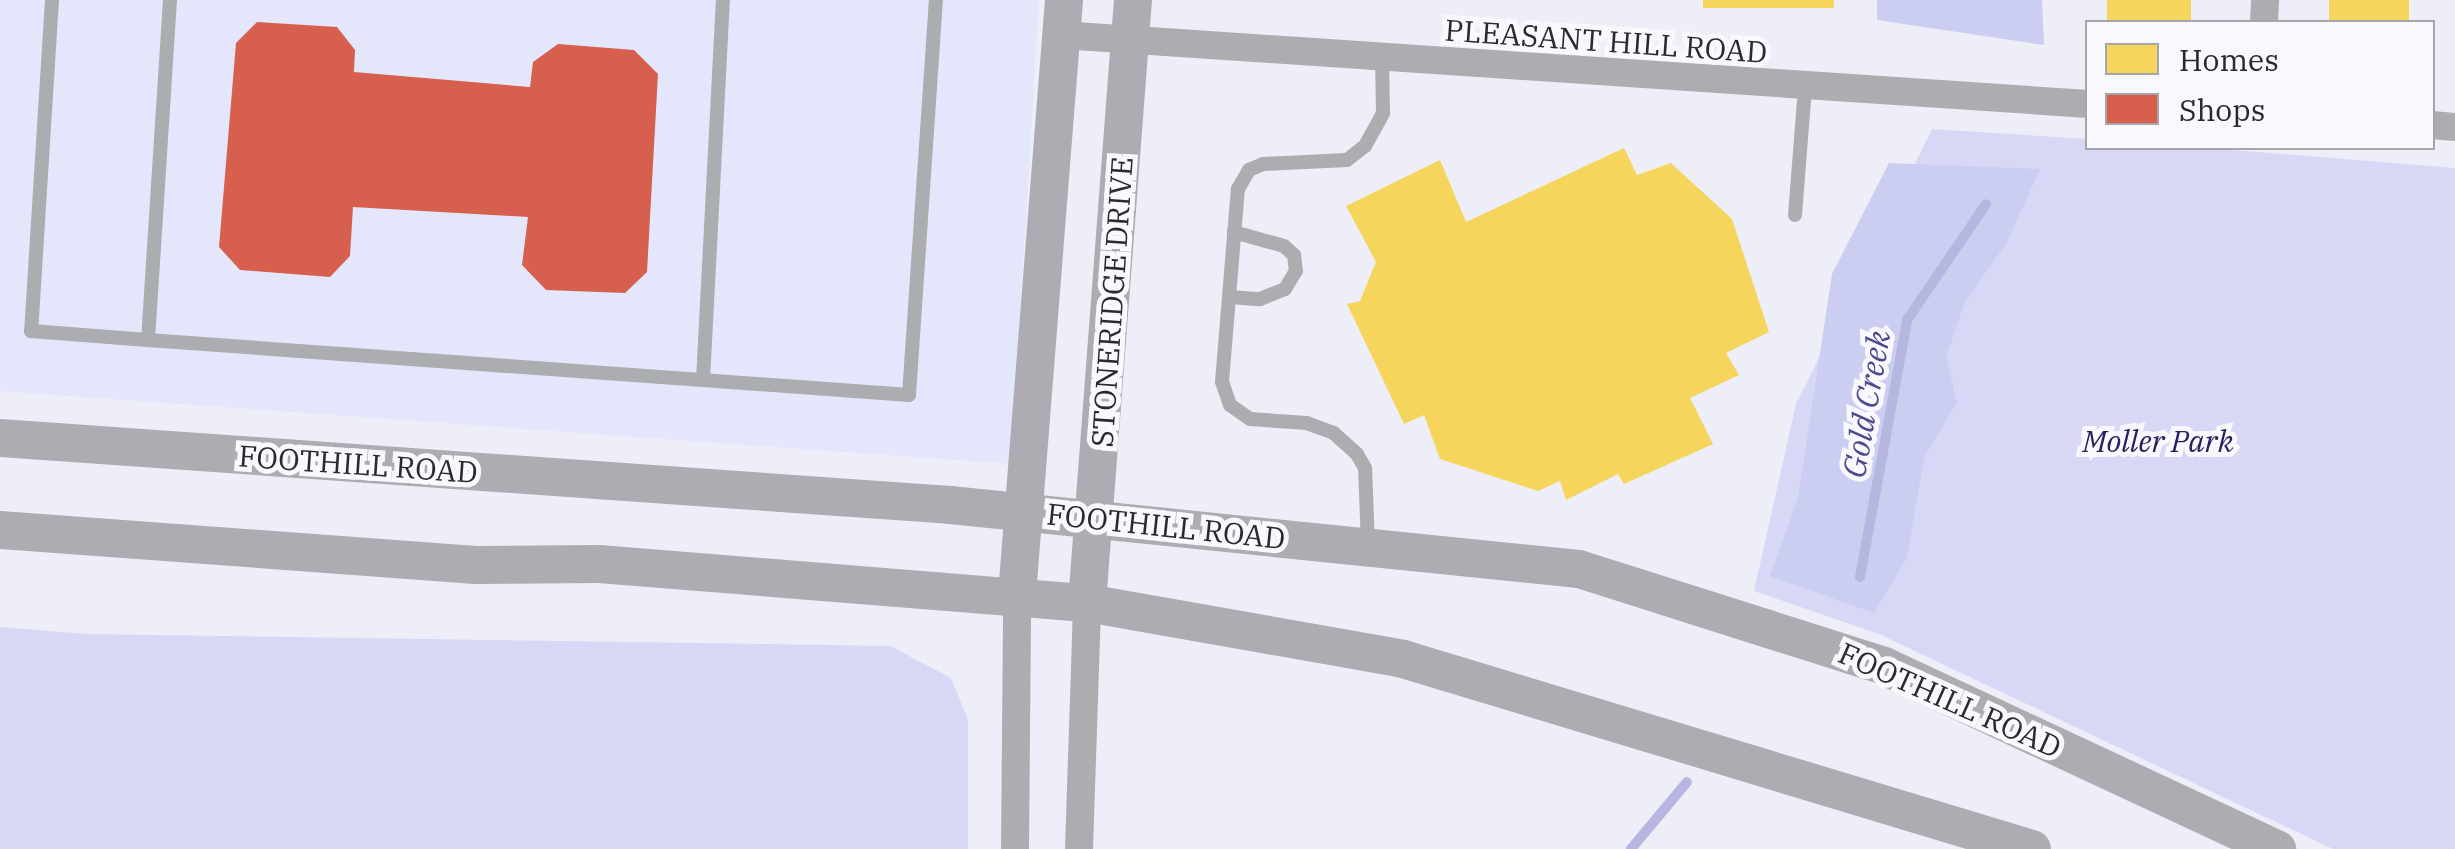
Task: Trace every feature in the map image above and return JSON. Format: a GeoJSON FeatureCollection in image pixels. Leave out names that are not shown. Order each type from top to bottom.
{"type":"FeatureCollection","features":[{"type":"Feature","properties":{"kind":"main road","name":"STONERIDGE DRIVE"},"geometry":{"type":"LineString","coordinates":[[1087,603],[1133,0]]}},
{"type":"Feature","properties":{"kind":"main road"},"geometry":{"type":"LineString","coordinates":[[1017,595],[1062,18]]}},
{"type":"Feature","properties":{"kind":"main road","name":"FOOTHILL ROAD"},"geometry":{"type":"LineString","coordinates":[[0,438],[1024,512],[1579,569],[1696,601],[1884,666],[2277,849]]}},
{"type":"Feature","properties":{"kind":"main road"},"geometry":{"type":"LineString","coordinates":[[0,530],[476,566],[599,564],[1087,603],[1403,658],[2032,849]]}},
{"type":"Feature","properties":{"kind":"street","name":"PLEASANT HILL ROAD"},"geometry":{"type":"LineString","coordinates":[[1062,18],[1130,39],[1805,88],[2085,104]]}},
{"type":"Feature","properties":{"kind":"street"},"geometry":{"type":"LineString","coordinates":[[1014,849],[1017,595]]}},
{"type":"Feature","properties":{"kind":"street"},"geometry":{"type":"LineString","coordinates":[[1078,849],[1087,603]]}},
{"type":"Feature","properties":{"kind":"lane"},"geometry":{"type":"LineString","coordinates":[[52,0],[32,331],[909,395],[936,0]]}},
{"type":"Feature","properties":{"kind":"lane"},"geometry":{"type":"LineString","coordinates":[[148,340],[170,0]]}},
{"type":"Feature","properties":{"kind":"lane"},"geometry":{"type":"LineString","coordinates":[[703,380],[723,0]]}},
{"type":"Feature","properties":{"kind":"lane"},"geometry":{"type":"LineString","coordinates":[[1368,545],[1364,468],[1357,454],[1334,433],[1250,419],[1230,406],[1222,382],[1238,188],[1249,170],[1346,160],[1365,146],[1383,113],[1382,57]]}},
{"type":"Feature","properties":{"kind":"lane"},"geometry":{"type":"LineString","coordinates":[[1795,215],[1805,88]]}},
{"type":"Feature","properties":{"kind":"lane"},"geometry":{"type":"LineString","coordinates":[[1229,297],[1260,299],[1285,289],[1296,271],[1294,255],[1284,246],[1234,232]]}},
{"type":"Feature","properties":{"kind":"shaded area"},"geometry":{"type":"Polygon","coordinates":[[[0,0],[1039,0],[1011,464],[0,391],[0,0]]]}},
{"type":"Feature","properties":{"kind":"shaded area"},"geometry":{"type":"Polygon","coordinates":[[[1877,0],[2042,0],[2044,45],[1877,20],[1877,0]]]}},
{"type":"Feature","properties":{"kind":"shaded area"},"geometry":{"type":"Polygon","coordinates":[[[1889,163],[2040,169],[2006,244],[1965,302],[1946,357],[1957,403],[1924,458],[1907,558],[1874,613],[1770,576],[1798,498],[1832,274],[1889,163]]]}},
{"type":"Feature","properties":{"kind":"green space","name":"Moller Park"},"geometry":{"type":"Polygon","coordinates":[[[1932,129],[2085,139],[2085,150],[2233,150],[2455,168],[2455,849],[2333,849],[1879,634],[1754,591],[1796,404],[1932,129]]]}},
{"type":"Feature","properties":{"kind":"green space"},"geometry":{"type":"Polygon","coordinates":[[[0,627],[87,634],[890,646],[951,678],[968,720],[968,849],[0,849],[0,627]]]}},
{"type":"Feature","properties":{"kind":"building: Homes"},"geometry":{"type":"Polygon","coordinates":[[[1703,0],[1834,0],[1834,8],[1703,8],[1703,0]]]}},
{"type":"Feature","properties":{"kind":"building: Homes"},"geometry":{"type":"Polygon","coordinates":[[[2107,0],[2191,0],[2191,20],[2107,20],[2107,0]]]}},
{"type":"Feature","properties":{"kind":"building: Homes"},"geometry":{"type":"Polygon","coordinates":[[[2329,0],[2409,0],[2409,20],[2329,20],[2329,0]]]}},
{"type":"Feature","properties":{"kind":"building: Homes"},"geometry":{"type":"Polygon","coordinates":[[[1624,148],[1637,175],[1671,163],[1732,219],[1769,332],[1726,353],[1739,375],[1690,398],[1713,444],[1624,484],[1618,474],[1566,500],[1560,481],[1538,491],[1440,459],[1424,415],[1404,424],[1347,304],[1360,301],[1376,262],[1346,206],[1440,160],[1466,222],[1624,148]]]}},
{"type":"Feature","properties":{"kind":"building: Shops"},"geometry":{"type":"Polygon","coordinates":[[[257,22],[337,27],[355,50],[354,72],[530,87],[533,62],[558,44],[634,50],[658,74],[647,272],[625,293],[546,290],[522,265],[528,217],[353,207],[350,256],[330,277],[240,270],[219,247],[236,43],[257,22]]]}},
{"type":"Feature","properties":{"kind":"waterway","name":"Gold Creek"},"geometry":{"type":"LineString","coordinates":[[1860,577],[1907,320],[1986,204]]}},
{"type":"Feature","properties":{"kind":"waterway","name":"Gold Creek"},"geometry":{"type":"LineString","coordinates":[[1631,849],[1687,782]]}}]}
